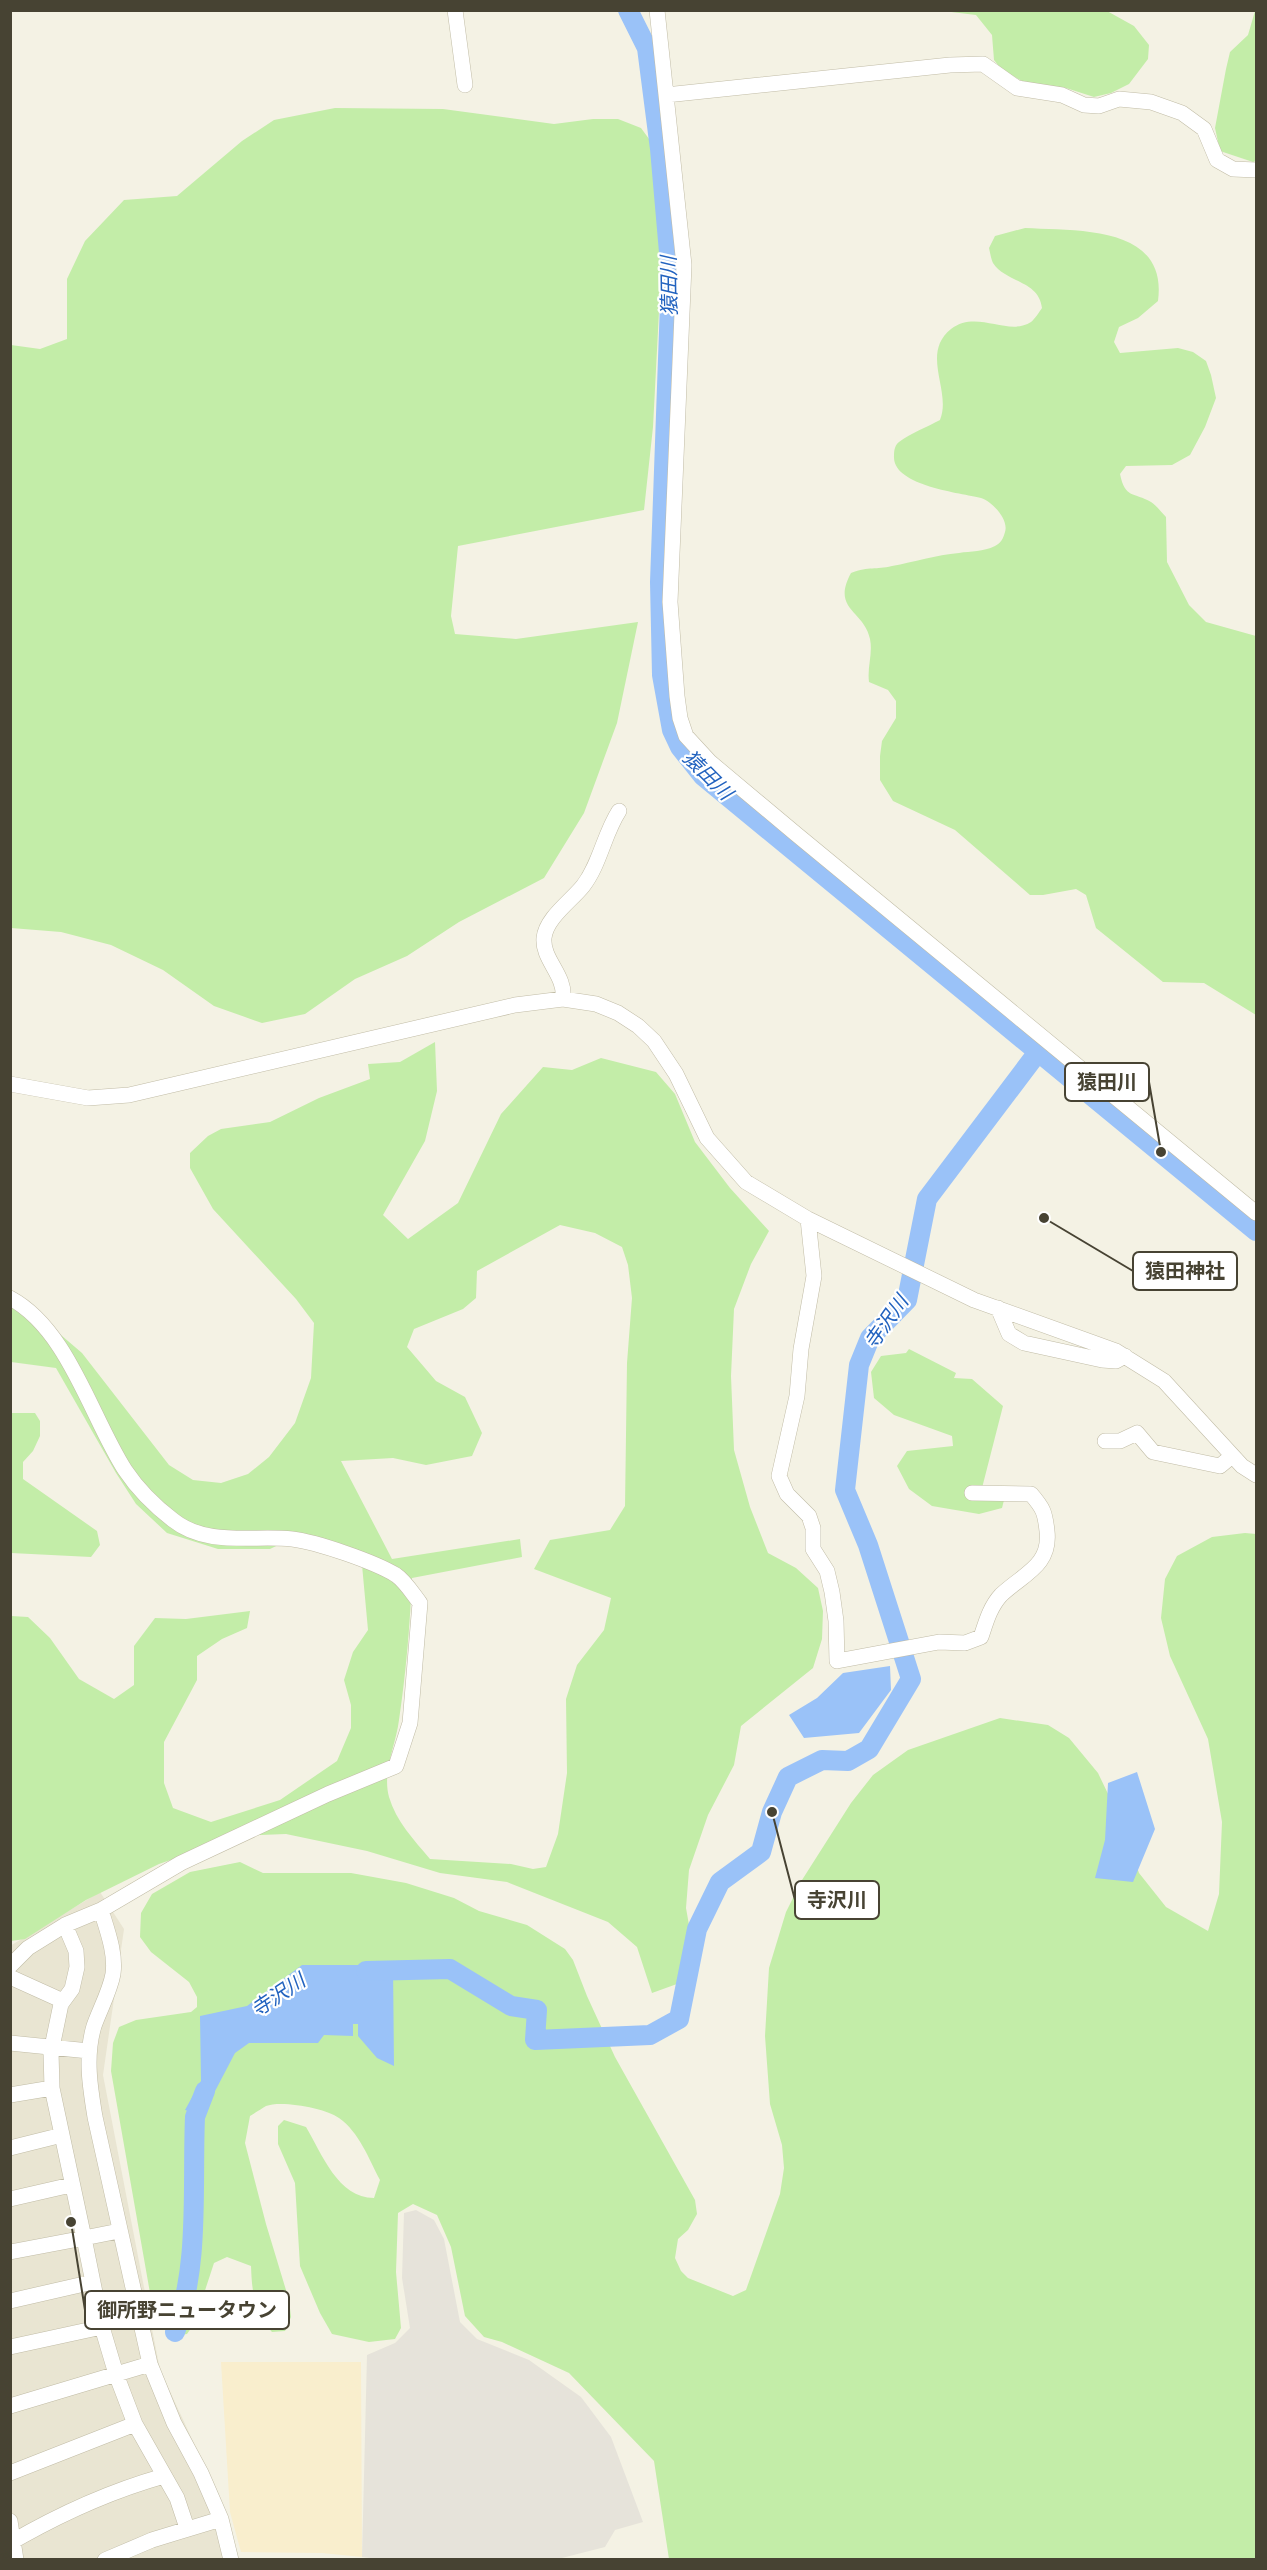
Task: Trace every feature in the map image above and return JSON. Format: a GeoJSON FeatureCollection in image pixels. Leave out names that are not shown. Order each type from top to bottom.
{"type":"FeatureCollection","features":[{"type":"Feature","properties":{"kind":"street"},"geometry":{"type":"LineString","coordinates":[[455,10],[465,85]]}},
{"type":"Feature","properties":{"kind":"street"},"geometry":{"type":"LineString","coordinates":[[657,10],[684,265],[670,602],[677,696],[680,718],[686,736],[710,762],[796,834],[1257,1213]]}},
{"type":"Feature","properties":{"kind":"street"},"geometry":{"type":"LineString","coordinates":[[666,95],[939,66],[982,64],[1017,88],[1062,95],[1084,105],[1099,106],[1119,99],[1132,99],[1151,102],[1182,113],[1204,129],[1217,159],[1233,169],[1257,170]]}},
{"type":"Feature","properties":{"kind":"street"},"geometry":{"type":"LineString","coordinates":[[563,999],[564,987],[546,953],[544,936],[548,926],[585,884],[609,826],[620,811]]}},
{"type":"Feature","properties":{"kind":"street"},"geometry":{"type":"LineString","coordinates":[[10,1084],[88,1098],[129,1095],[515,1005],[563,999],[596,1004],[618,1013],[638,1026],[654,1041],[676,1074],[707,1138],[746,1182],[808,1219],[974,1300],[1125,1356],[1164,1381],[1242,1466],[1257,1475]]}},
{"type":"Feature","properties":{"kind":"street"},"geometry":{"type":"LineString","coordinates":[[808,1219],[814,1276],[801,1348],[797,1396],[779,1476],[787,1494],[809,1516],[813,1528],[813,1549],[827,1571],[832,1592],[837,1661],[939,1642],[965,1643],[981,1637],[991,1608],[1040,1561],[1049,1545],[1045,1510],[1031,1494],[972,1493]]}},
{"type":"Feature","properties":{"kind":"street"},"geometry":{"type":"LineString","coordinates":[[10,1298],[46,1326],[87,1396],[126,1472],[175,1521],[202,1534],[234,1539],[291,1539],[315,1545],[397,1576],[420,1603],[410,1723],[396,1766],[337,1790],[181,1863],[101,1910],[65,1925],[28,1948],[10,1966]]}},
{"type":"Feature","properties":{"kind":"street"},"geometry":{"type":"LineString","coordinates":[[998,1308],[1009,1334],[1024,1343],[1116,1361],[1125,1356]]}},
{"type":"Feature","properties":{"kind":"street"},"geometry":{"type":"LineString","coordinates":[[1105,1441],[1120,1441],[1137,1433],[1153,1452],[1220,1466],[1233,1456]]}},
{"type":"Feature","properties":{"kind":"street"},"geometry":{"type":"LineString","coordinates":[[101,1910],[113,1958],[113,1974],[93,2028],[89,2051],[89,2082],[93,2106],[150,2364],[174,2424],[201,2474],[221,2519],[231,2559]]}},
{"type":"Feature","properties":{"kind":"street"},"geometry":{"type":"LineString","coordinates":[[65,1925],[76,1951],[78,1967],[72,1989],[63,2001],[52,2047],[52,2088],[71,2185],[102,2327],[116,2374],[135,2424],[177,2498],[187,2528]]}},
{"type":"Feature","properties":{"kind":"street"},"geometry":{"type":"LineString","coordinates":[[10,1977],[63,2001]]}},
{"type":"Feature","properties":{"kind":"street"},"geometry":{"type":"LineString","coordinates":[[10,2043],[89,2051]]}},
{"type":"Feature","properties":{"kind":"street"},"geometry":{"type":"LineString","coordinates":[[10,2096],[52,2088]]}},
{"type":"Feature","properties":{"kind":"street"},"geometry":{"type":"LineString","coordinates":[[10,2148],[62,2135]]}},
{"type":"Feature","properties":{"kind":"street"},"geometry":{"type":"LineString","coordinates":[[10,2199],[71,2185]]}},
{"type":"Feature","properties":{"kind":"street"},"geometry":{"type":"LineString","coordinates":[[10,2252],[119,2231]]}},
{"type":"Feature","properties":{"kind":"street"},"geometry":{"type":"LineString","coordinates":[[10,2301],[93,2282]]}},
{"type":"Feature","properties":{"kind":"street"},"geometry":{"type":"LineString","coordinates":[[10,2347],[102,2327]]}},
{"type":"Feature","properties":{"kind":"street"},"geometry":{"type":"LineString","coordinates":[[10,2406],[150,2364]]}},
{"type":"Feature","properties":{"kind":"street"},"geometry":{"type":"LineString","coordinates":[[10,2473],[135,2424]]}},
{"type":"Feature","properties":{"kind":"street"},"geometry":{"type":"LineString","coordinates":[[12,2542],[105,2496],[164,2476]]}},
{"type":"Feature","properties":{"kind":"street"},"geometry":{"type":"LineString","coordinates":[[105,2559],[187,2528],[221,2519]]}},
{"type":"Feature","properties":{"kind":"street"},"geometry":{"type":"LineString","coordinates":[[10,2521],[16,2559]]}},
{"type":"Feature","properties":{"kind":"shaded area"},"geometry":{"type":"Polygon","coordinates":[[[100,1892],[124,1929],[103,2075],[160,2370],[229,2519],[237,2554],[223,2559],[11,2559],[10,1946],[100,1892]]]}},
{"type":"Feature","properties":{"kind":"shaded area"},"geometry":{"type":"Polygon","coordinates":[[[416,2210],[434,2220],[444,2239],[460,2322],[477,2339],[529,2360],[581,2397],[611,2437],[643,2522],[615,2530],[605,2547],[554,2560],[385,2560],[362,2557],[367,2355],[395,2343],[410,2328],[402,2278],[404,2213],[416,2210]]]}},
{"type":"Feature","properties":{"kind":"shaded area"},"geometry":{"type":"Polygon","coordinates":[[[221,2362],[361,2362],[362,2557],[322,2553],[241,2552],[230,2512],[221,2362]]]}},
{"type":"Feature","properties":{"kind":"green space"},"geometry":{"type":"Polygon","coordinates":[[[943,11],[1107,11],[1134,26],[1149,45],[1148,59],[1129,84],[1111,93],[1094,97],[1066,88],[1024,82],[1002,70],[994,60],[992,35],[976,15],[943,11]]]}},
{"type":"Feature","properties":{"kind":"green space"},"geometry":{"type":"Polygon","coordinates":[[[1255,11],[1256,161],[1253,162],[1220,151],[1215,128],[1230,52],[1248,35],[1255,11]]]}},
{"type":"Feature","properties":{"kind":"green space"},"geometry":{"type":"Polygon","coordinates":[[[335,108],[443,109],[554,124],[593,119],[618,119],[641,128],[652,143],[661,273],[653,427],[644,510],[458,546],[451,616],[455,634],[516,639],[638,622],[617,723],[584,813],[544,878],[459,922],[407,956],[355,979],[305,1014],[262,1023],[214,1006],[163,970],[111,945],[61,932],[11,928],[11,345],[40,349],[67,339],[67,279],[85,241],[124,200],[177,196],[242,141],[274,120],[335,108]]]}},
{"type":"Feature","properties":{"kind":"green space"},"geometry":{"type":"Polygon","coordinates":[[[1025,228],[1093,232],[1115,237],[1134,245],[1149,258],[1157,276],[1158,301],[1138,318],[1119,327],[1114,342],[1120,353],[1178,348],[1193,352],[1206,361],[1211,375],[1216,398],[1205,427],[1190,455],[1172,465],[1126,466],[1120,474],[1125,488],[1131,494],[1151,502],[1166,517],[1167,562],[1189,605],[1206,622],[1256,636],[1256,1015],[1204,983],[1163,982],[1096,928],[1086,895],[1076,889],[1030,895],[955,830],[893,801],[880,780],[882,741],[896,718],[896,701],[888,690],[869,682],[870,639],[867,629],[847,602],[846,585],[851,573],[986,549],[997,545],[1003,539],[1005,522],[990,503],[981,498],[945,491],[917,482],[897,468],[894,454],[899,442],[940,420],[943,409],[938,373],[938,350],[942,339],[951,329],[971,322],[1022,326],[1031,322],[1042,308],[1035,292],[999,270],[993,263],[989,248],[995,236],[1025,228]]]}},
{"type":"Feature","properties":{"kind":"green space"},"geometry":{"type":"Polygon","coordinates":[[[435,1042],[437,1091],[425,1141],[383,1215],[408,1239],[458,1203],[501,1114],[543,1067],[572,1070],[601,1058],[656,1072],[675,1094],[695,1142],[730,1188],[769,1231],[751,1264],[734,1309],[731,1376],[734,1450],[750,1507],[768,1553],[796,1568],[818,1588],[823,1611],[822,1639],[813,1668],[741,1726],[734,1765],[708,1815],[689,1870],[686,1908],[694,1953],[688,1980],[652,1993],[637,1947],[608,1922],[507,1882],[440,1873],[367,1851],[286,1834],[239,1836],[159,1864],[86,1900],[25,1939],[11,1941],[11,1616],[28,1617],[50,1638],[79,1679],[114,1699],[134,1685],[134,1646],[155,1618],[186,1619],[250,1611],[247,1628],[222,1639],[197,1656],[197,1680],[164,1742],[164,1783],[173,1808],[211,1822],[280,1800],[337,1761],[351,1728],[351,1705],[344,1680],[353,1652],[368,1630],[361,1554],[301,1534],[270,1549],[218,1549],[167,1533],[136,1504],[56,1368],[11,1362],[10,1307],[41,1318],[82,1353],[169,1465],[193,1480],[221,1483],[248,1474],[269,1457],[295,1423],[311,1378],[314,1323],[296,1299],[213,1209],[190,1168],[190,1153],[208,1136],[221,1129],[270,1122],[319,1098],[370,1079],[368,1064],[400,1062],[435,1042]],[[560,1225],[477,1271],[476,1298],[463,1309],[414,1329],[407,1347],[436,1381],[465,1397],[482,1433],[472,1456],[426,1465],[393,1458],[341,1461],[392,1559],[520,1539],[522,1557],[412,1578],[404,1685],[388,1768],[387,1787],[392,1806],[401,1822],[430,1859],[511,1864],[533,1869],[546,1867],[558,1834],[567,1773],[566,1699],[577,1665],[604,1630],[611,1598],[534,1569],[550,1540],[610,1530],[625,1506],[627,1363],[632,1298],[628,1265],[622,1247],[595,1233],[560,1225]]]}},
{"type":"Feature","properties":{"kind":"green space"},"geometry":{"type":"Polygon","coordinates":[[[909,1349],[956,1373],[954,1378],[972,1379],[1003,1406],[982,1488],[1007,1488],[1002,1508],[979,1514],[932,1506],[909,1489],[897,1466],[907,1451],[953,1446],[952,1436],[894,1415],[874,1398],[871,1372],[881,1356],[906,1353],[909,1349]]]}},
{"type":"Feature","properties":{"kind":"green space"},"geometry":{"type":"Polygon","coordinates":[[[10,1413],[35,1413],[40,1421],[40,1436],[33,1451],[23,1462],[23,1479],[97,1531],[100,1545],[91,1557],[11,1553],[10,1413]]]}},
{"type":"Feature","properties":{"kind":"green space"},"geometry":{"type":"Polygon","coordinates":[[[1256,1534],[1256,2559],[669,2559],[654,2461],[569,2373],[502,2342],[484,2337],[465,2316],[451,2247],[437,2215],[413,2204],[398,2213],[396,2272],[401,2328],[395,2339],[369,2342],[332,2334],[320,2313],[300,2266],[295,2183],[278,2144],[278,2126],[284,2120],[306,2127],[332,2173],[350,2191],[374,2198],[380,2180],[363,2146],[346,2124],[333,2114],[314,2108],[282,2104],[266,2106],[250,2116],[245,2143],[289,2300],[291,2317],[285,2331],[272,2332],[261,2318],[253,2293],[251,2266],[227,2257],[214,2263],[194,2324],[187,2334],[174,2336],[161,2325],[153,2310],[111,2071],[113,2043],[119,2027],[136,2020],[191,2012],[197,2007],[197,1997],[189,1982],[151,1952],[140,1937],[141,1913],[152,1894],[190,1872],[240,1862],[263,1873],[351,1873],[406,1883],[454,1898],[479,1911],[527,1925],[565,1949],[573,1960],[615,2057],[695,2200],[697,2214],[688,2230],[678,2239],[675,2258],[681,2271],[688,2278],[733,2296],[746,2290],[780,2194],[784,2168],[782,2145],[770,2104],[765,2036],[769,1968],[786,1912],[802,1880],[851,1803],[873,1775],[908,1750],[1000,1718],[1048,1725],[1069,1738],[1098,1773],[1121,1821],[1139,1873],[1166,1907],[1208,1931],[1219,1894],[1222,1822],[1208,1739],[1170,1656],[1161,1618],[1165,1579],[1177,1556],[1212,1537],[1256,1534]]]}},
{"type":"Feature","properties":{"kind":"water"},"geometry":{"type":"Polygon","coordinates":[[[890,1666],[891,1690],[859,1733],[804,1738],[789,1715],[817,1698],[843,1673],[890,1666]]]}},
{"type":"Feature","properties":{"kind":"water"},"geometry":{"type":"Polygon","coordinates":[[[1137,1772],[1155,1829],[1133,1882],[1095,1878],[1105,1840],[1108,1783],[1137,1772]]]}},
{"type":"Feature","properties":{"kind":"water"},"geometry":{"type":"Polygon","coordinates":[[[302,1965],[393,1965],[394,2066],[377,2058],[358,2036],[358,2024],[353,2024],[353,2036],[324,2035],[318,2043],[249,2043],[235,2053],[202,2116],[185,2110],[201,2081],[200,2016],[247,2006],[302,1965]]]}},
{"type":"Feature","properties":{"kind":"waterway","name":"猿田川"},"geometry":{"type":"LineString","coordinates":[[628,10],[647,48],[660,149],[671,275],[660,582],[662,675],[672,730],[680,747],[703,776],[1256,1231]]}},
{"type":"Feature","properties":{"kind":"waterway","name":"寺沢川"},"geometry":{"type":"LineString","coordinates":[[366,1971],[450,1969],[511,2006],[537,2010],[535,2040],[650,2035],[679,2019],[697,1929],[720,1882],[761,1852],[772,1812],[788,1777],[822,1760],[848,1761],[869,1749],[911,1679],[868,1545],[845,1490],[859,1365],[870,1338],[907,1300],[927,1199],[1038,1052]]}},
{"type":"Feature","properties":{"kind":"waterway","name":"寺沢川"},"geometry":{"type":"LineString","coordinates":[[175,2332],[183,2306],[192,2253],[195,2117],[205,2091]]}},
{"type":"Feature","properties":{"kind":"place","name":"猿田川"},"geometry":{"type":"Point","coordinates":[1161,1152]}},
{"type":"Feature","properties":{"kind":"place","name":"猿田神社"},"geometry":{"type":"Point","coordinates":[1044,1218]}},
{"type":"Feature","properties":{"kind":"place","name":"寺沢川"},"geometry":{"type":"Point","coordinates":[772,1812]}},
{"type":"Feature","properties":{"kind":"place","name":"御所野ニュータウン"},"geometry":{"type":"Point","coordinates":[71,2222]}}]}
